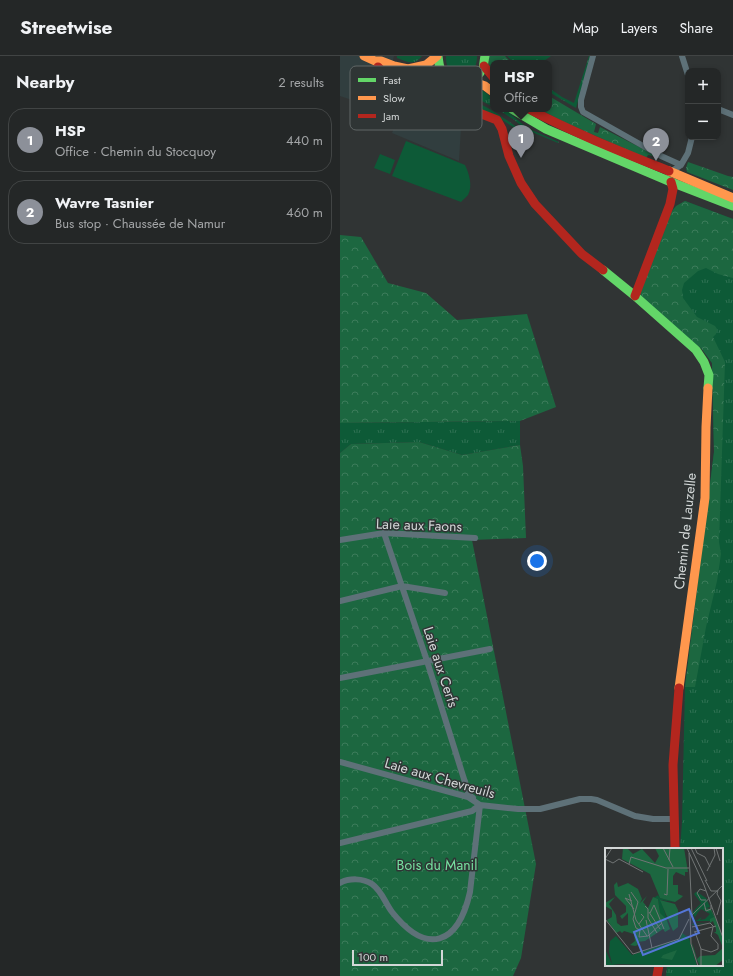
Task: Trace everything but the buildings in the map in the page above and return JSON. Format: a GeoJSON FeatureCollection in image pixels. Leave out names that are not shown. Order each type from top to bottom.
{"type":"FeatureCollection","features":[{"type":"Feature","properties":{"kind":"street"},"geometry":{"type":"LineString","coordinates":[[364,56],[381,66]]}},
{"type":"Feature","properties":{"kind":"street"},"geometry":{"type":"LineString","coordinates":[[422,66],[426,65],[437,56],[439,66]]}},
{"type":"Feature","properties":{"kind":"street"},"geometry":{"type":"LineString","coordinates":[[482,71],[485,56]]}},
{"type":"Feature","properties":{"kind":"street"},"geometry":{"type":"LineString","coordinates":[[593,56],[581,100],[583,112],[661,156],[681,165]]}},
{"type":"Feature","properties":{"kind":"street"},"geometry":{"type":"LineString","coordinates":[[682,56],[686,68]]}},
{"type":"Feature","properties":{"kind":"street"},"geometry":{"type":"LineString","coordinates":[[376,64],[381,60],[397,66]]}},
{"type":"Feature","properties":{"kind":"street"},"geometry":{"type":"LineString","coordinates":[[484,66],[490,73]]}},
{"type":"Feature","properties":{"kind":"street"},"geometry":{"type":"LineString","coordinates":[[721,110],[733,115]]}},
{"type":"Feature","properties":{"kind":"street"},"geometry":{"type":"LineString","coordinates":[[517,112],[546,129],[671,182],[686,184],[733,198]]}},
{"type":"Feature","properties":{"kind":"street"},"geometry":{"type":"LineString","coordinates":[[535,112],[572,131],[669,173],[686,184],[733,206]]}},
{"type":"Feature","properties":{"kind":"street","name":"Chemin de Lauzelle"},"geometry":{"type":"LineString","coordinates":[[482,114],[497,120],[502,129],[509,156],[521,183],[535,204],[582,254],[635,296],[696,350],[704,362],[709,375],[706,427],[705,498],[677,702],[673,765],[675,848]]}},
{"type":"Feature","properties":{"kind":"street"},"geometry":{"type":"LineString","coordinates":[[669,173],[681,165],[688,153],[691,140]]}},
{"type":"Feature","properties":{"kind":"street"},"geometry":{"type":"LineString","coordinates":[[681,165],[686,184]]}},
{"type":"Feature","properties":{"kind":"street"},"geometry":{"type":"LineString","coordinates":[[635,296],[670,204],[673,189],[671,182]]}},
{"type":"Feature","properties":{"kind":"street"},"geometry":{"type":"LineString","coordinates":[[670,204],[686,184]]}},
{"type":"Feature","properties":{"kind":"street","name":"Laie aux Faons"},"geometry":{"type":"LineString","coordinates":[[340,540],[384,533],[475,538]]}},
{"type":"Feature","properties":{"kind":"street","name":"Laie aux Cerfs"},"geometry":{"type":"LineString","coordinates":[[384,533],[427,660],[469,795],[480,805]]}},
{"type":"Feature","properties":{"kind":"street"},"geometry":{"type":"LineString","coordinates":[[340,601],[402,586],[445,594]]}},
{"type":"Feature","properties":{"kind":"street"},"geometry":{"type":"LineString","coordinates":[[340,678],[490,649]]}},
{"type":"Feature","properties":{"kind":"street","name":"Laie aux Chevreuils"},"geometry":{"type":"LineString","coordinates":[[340,762],[468,797],[480,805],[530,809],[545,808],[585,799],[598,800],[643,818],[675,820]]}},
{"type":"Feature","properties":{"kind":"street"},"geometry":{"type":"LineString","coordinates":[[340,843],[472,811],[480,805]]}},
{"type":"Feature","properties":{"kind":"street"},"geometry":{"type":"LineString","coordinates":[[340,875],[341,882],[358,880],[371,884],[379,890],[393,913],[412,932],[428,939],[435,940],[442,938],[457,926],[467,904],[470,892],[480,805]]}},
{"type":"Feature","properties":{"kind":"street"},"geometry":{"type":"LineString","coordinates":[[658,976],[659,966]]}},
{"type":"Feature","properties":{"kind":"shaded area"},"geometry":{"type":"Polygon","coordinates":[[[340,56],[394,56],[392,66],[350,66],[350,99],[340,96],[340,56]]]}},
{"type":"Feature","properties":{"kind":"shaded area"},"geometry":{"type":"Polygon","coordinates":[[[393,130],[461,130],[459,161],[392,133],[393,130]]]}},
{"type":"Feature","properties":{"kind":"green space"},"geometry":{"type":"Polygon","coordinates":[[[397,56],[422,56],[416,61],[411,62],[397,58],[397,56]]]}},
{"type":"Feature","properties":{"kind":"green space"},"geometry":{"type":"Polygon","coordinates":[[[446,56],[477,56],[475,66],[448,66],[446,56]]]}},
{"type":"Feature","properties":{"kind":"green space"},"geometry":{"type":"Polygon","coordinates":[[[489,56],[505,56],[509,60],[490,60],[490,66],[489,56]]]}},
{"type":"Feature","properties":{"kind":"green space"},"geometry":{"type":"Polygon","coordinates":[[[507,56],[551,56],[545,60],[511,60],[507,56]]]}},
{"type":"Feature","properties":{"kind":"green space"},"geometry":{"type":"Polygon","coordinates":[[[589,56],[591,56],[576,108],[552,94],[552,90],[574,103],[589,56]]]}},
{"type":"Feature","properties":{"kind":"green space"},"geometry":{"type":"Polygon","coordinates":[[[482,90],[490,96],[490,105],[482,101],[482,90]]]}},
{"type":"Feature","properties":{"kind":"green space"},"geometry":{"type":"Polygon","coordinates":[[[552,98],[596,124],[594,132],[598,133],[600,127],[651,153],[653,156],[648,155],[646,158],[566,123],[545,112],[552,112],[552,98]]]}},
{"type":"Feature","properties":{"kind":"green space"},"geometry":{"type":"Polygon","coordinates":[[[482,105],[490,109],[490,112],[495,112],[500,115],[520,130],[501,119],[501,117],[482,110],[482,105]]]}},
{"type":"Feature","properties":{"kind":"green space"},"geometry":{"type":"Polygon","coordinates":[[[502,112],[508,112],[527,128],[559,142],[558,143],[525,129],[502,112]]]}},
{"type":"Feature","properties":{"kind":"green space"},"geometry":{"type":"Polygon","coordinates":[[[406,141],[465,165],[470,184],[468,195],[461,202],[392,176],[406,141]]]}},
{"type":"Feature","properties":{"kind":"green space"},"geometry":{"type":"Polygon","coordinates":[[[380,154],[395,160],[390,174],[374,168],[380,154]]]}},
{"type":"Feature","properties":{"kind":"green space"},"geometry":{"type":"Polygon","coordinates":[[[688,162],[733,177],[733,190],[687,172],[686,168],[688,162]]]}},
{"type":"Feature","properties":{"kind":"green space"},"geometry":{"type":"Polygon","coordinates":[[[685,201],[733,219],[733,976],[666,976],[667,966],[723,966],[723,848],[680,848],[685,687],[714,452],[712,363],[701,348],[683,335],[673,209],[685,201]]]}},
{"type":"Feature","properties":{"kind":"green space"},"geometry":{"type":"Polygon","coordinates":[[[685,201],[733,219],[733,278],[718,274],[706,268],[698,271],[684,283],[682,290],[683,298],[697,317],[715,326],[717,329],[716,334],[713,337],[725,362],[719,542],[721,554],[717,581],[706,627],[695,687],[685,687],[714,452],[712,363],[701,348],[683,335],[641,297],[640,292],[670,214],[676,206],[685,201]]]}},
{"type":"Feature","properties":{"kind":"green space"},"geometry":{"type":"Polygon","coordinates":[[[340,235],[361,237],[388,283],[426,293],[457,320],[527,314],[556,407],[520,421],[340,423],[340,235]]]}},
{"type":"Feature","properties":{"kind":"green space"},"geometry":{"type":"Polygon","coordinates":[[[520,421],[520,445],[462,455],[419,442],[351,444],[340,453],[340,423],[520,421]]]}},
{"type":"Feature","properties":{"kind":"green space","name":"Bois du Manil"},"geometry":{"type":"Polygon","coordinates":[[[419,442],[462,455],[520,445],[523,466],[526,538],[472,540],[536,864],[521,958],[513,976],[340,976],[340,453],[351,444],[419,442]]]}},
{"type":"Feature","properties":{"kind":"traffic: fast"},"geometry":{"type":"LineString","coordinates":[[438,56],[440,66]]}},
{"type":"Feature","properties":{"kind":"traffic: fast"},"geometry":{"type":"LineString","coordinates":[[482,70],[485,56]]}},
{"type":"Feature","properties":{"kind":"traffic: fast"},"geometry":{"type":"LineString","coordinates":[[517,112],[546,129],[671,182],[733,206]]}},
{"type":"Feature","properties":{"kind":"traffic: fast"},"geometry":{"type":"LineString","coordinates":[[603,270],[696,350],[704,362],[709,375],[708,388]]}},
{"type":"Feature","properties":{"kind":"traffic: slow"},"geometry":{"type":"LineString","coordinates":[[364,56],[375,61],[381,61],[394,66]]}},
{"type":"Feature","properties":{"kind":"traffic: slow"},"geometry":{"type":"LineString","coordinates":[[422,66],[426,65],[437,56]]}},
{"type":"Feature","properties":{"kind":"traffic: slow"},"geometry":{"type":"LineString","coordinates":[[482,85],[490,90]]}},
{"type":"Feature","properties":{"kind":"traffic: slow"},"geometry":{"type":"LineString","coordinates":[[669,171],[733,198]]}},
{"type":"Feature","properties":{"kind":"traffic: slow"},"geometry":{"type":"LineString","coordinates":[[679,688],[705,498],[708,388]]}},
{"type":"Feature","properties":{"kind":"traffic: jam"},"geometry":{"type":"LineString","coordinates":[[484,66],[490,73]]}},
{"type":"Feature","properties":{"kind":"traffic: jam"},"geometry":{"type":"LineString","coordinates":[[535,112],[581,134],[669,171]]}},
{"type":"Feature","properties":{"kind":"traffic: jam"},"geometry":{"type":"LineString","coordinates":[[482,114],[497,120],[502,129],[509,156],[521,183],[535,204],[582,254],[603,270]]}},
{"type":"Feature","properties":{"kind":"traffic: jam"},"geometry":{"type":"LineString","coordinates":[[670,204],[673,189],[671,182]]}},
{"type":"Feature","properties":{"kind":"traffic: jam"},"geometry":{"type":"LineString","coordinates":[[635,296],[670,204]]}},
{"type":"Feature","properties":{"kind":"traffic: jam"},"geometry":{"type":"LineString","coordinates":[[675,848],[673,765],[679,688]]}},
{"type":"Feature","properties":{"kind":"traffic: jam"},"geometry":{"type":"LineString","coordinates":[[657,976],[659,966]]}},
{"type":"Feature","properties":{"kind":"place","name":"HSP"},"geometry":{"type":"Point","coordinates":[521,158]}},
{"type":"Feature","properties":{"kind":"place","name":"Wavre Tasnier"},"geometry":{"type":"Point","coordinates":[656,161]}}]}
